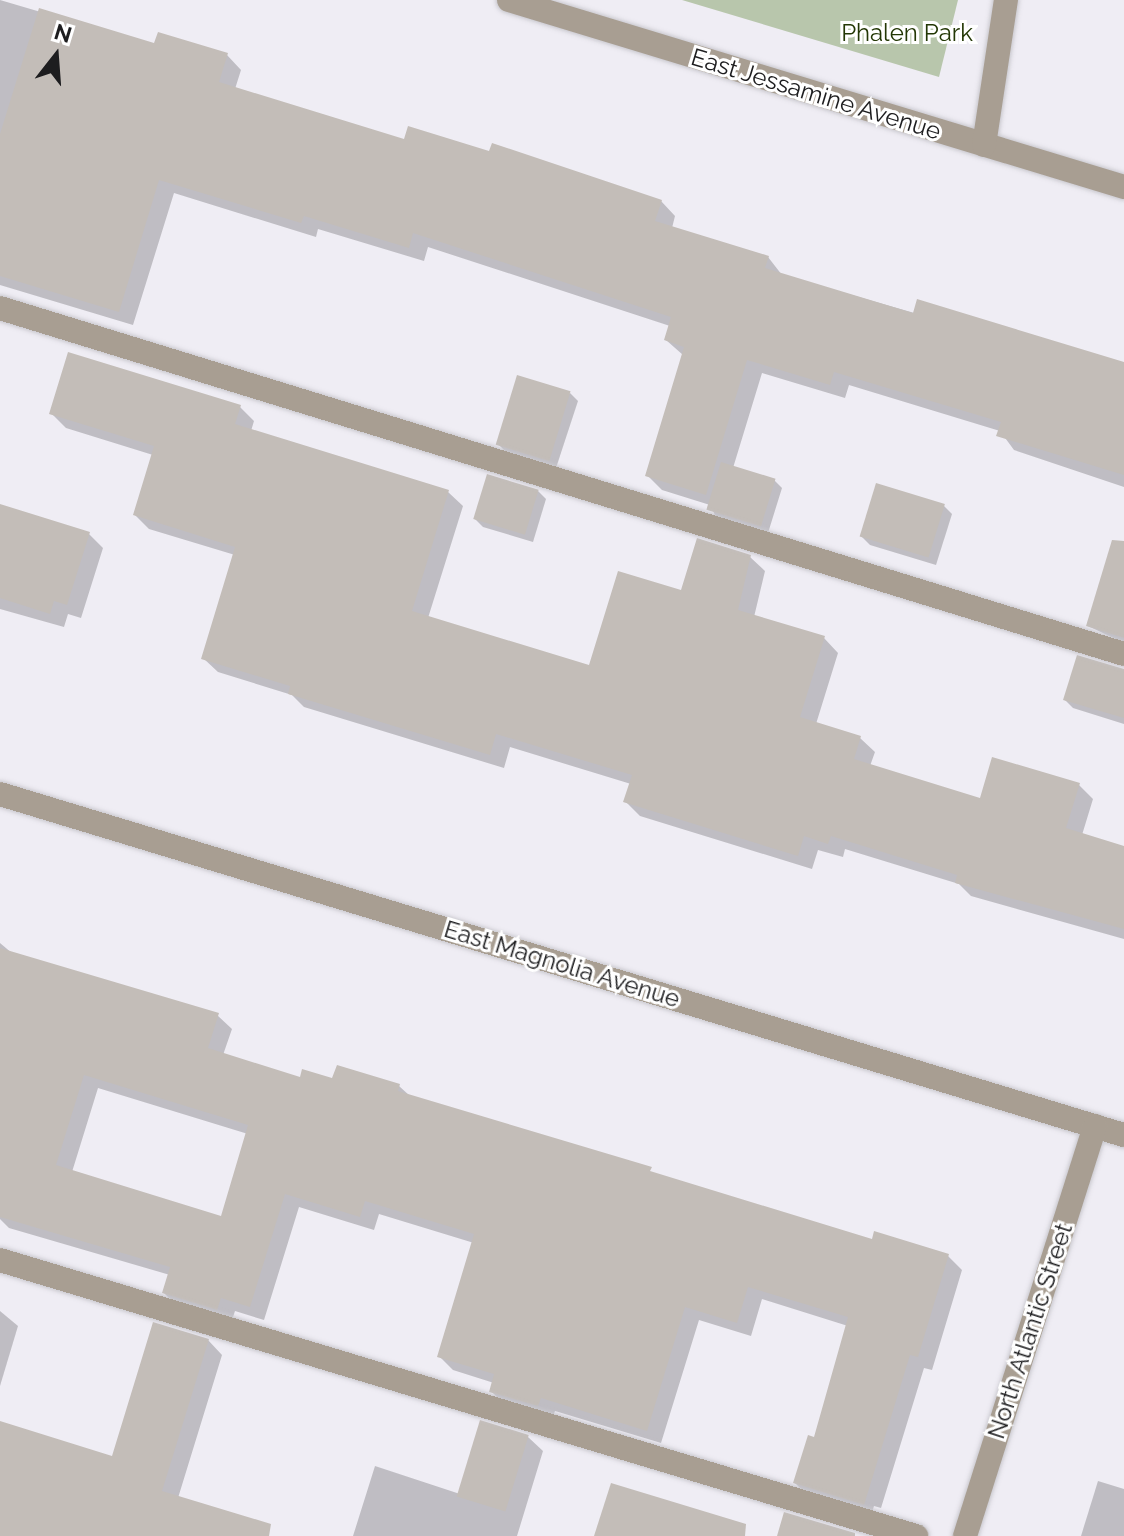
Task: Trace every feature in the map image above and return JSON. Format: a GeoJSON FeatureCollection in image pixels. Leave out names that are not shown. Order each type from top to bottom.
{"type":"FeatureCollection","features":[{"type":"Feature","properties":{"kind":"street","name":"East Jessamine Avenue"},"geometry":{"type":"LineString","coordinates":[[509,0],[1124,187]]}},
{"type":"Feature","properties":{"kind":"street"},"geometry":{"type":"LineString","coordinates":[[984,145],[1006,0]]}},
{"type":"Feature","properties":{"kind":"street"},"geometry":{"type":"LineString","coordinates":[[0,308],[1124,654]]}},
{"type":"Feature","properties":{"kind":"street","name":"East Magnolia Avenue"},"geometry":{"type":"LineString","coordinates":[[0,794],[1124,1135]]}},
{"type":"Feature","properties":{"kind":"street","name":"North Atlantic Street"},"geometry":{"type":"LineString","coordinates":[[965,1536],[1095,1126]]}},
{"type":"Feature","properties":{"kind":"street"},"geometry":{"type":"LineString","coordinates":[[0,1260],[916,1536]]}},
{"type":"Feature","properties":{"kind":"green space","name":"Phalen Park"},"geometry":{"type":"Polygon","coordinates":[[[682,0],[958,0],[939,77],[682,0]]]}},
{"type":"Feature","properties":{"kind":"building"},"geometry":{"type":"Polygon","coordinates":[[[39,8],[154,43],[158,32],[228,53],[219,82],[404,139],[408,126],[489,151],[492,143],[662,200],[655,221],[769,256],[765,268],[913,313],[917,299],[1124,362],[1124,475],[996,436],[1001,422],[834,372],[830,385],[747,360],[706,495],[645,476],[684,347],[664,340],[671,317],[413,233],[409,248],[304,216],[301,223],[159,180],[119,312],[0,276],[0,134],[39,8]]]}},
{"type":"Feature","properties":{"kind":"building"},"geometry":{"type":"Polygon","coordinates":[[[68,352],[241,405],[235,424],[449,490],[412,611],[589,665],[618,571],[681,590],[697,538],[751,555],[738,610],[825,636],[800,717],[861,736],[854,759],[980,798],[992,757],[1080,783],[1066,828],[1124,846],[1124,929],[955,883],[957,875],[831,836],[828,844],[804,836],[798,856],[623,802],[632,775],[496,734],[490,755],[288,694],[290,686],[201,659],[235,547],[133,515],[154,446],[49,414],[68,352]]]}},
{"type":"Feature","properties":{"kind":"building"},"geometry":{"type":"Polygon","coordinates":[[[517,375],[571,391],[549,461],[496,445],[517,375]]]}},
{"type":"Feature","properties":{"kind":"building"},"geometry":{"type":"Polygon","coordinates":[[[721,462],[776,479],[761,526],[706,510],[721,462]]]}},
{"type":"Feature","properties":{"kind":"building"},"geometry":{"type":"Polygon","coordinates":[[[487,474],[539,490],[525,535],[473,519],[487,474]]]}},
{"type":"Feature","properties":{"kind":"building"},"geometry":{"type":"Polygon","coordinates":[[[876,483],[945,504],[928,558],[860,537],[876,483]]]}},
{"type":"Feature","properties":{"kind":"building"},"geometry":{"type":"Polygon","coordinates":[[[0,504],[90,532],[67,605],[54,601],[50,614],[0,598],[0,504]]]}},
{"type":"Feature","properties":{"kind":"building"},"geometry":{"type":"Polygon","coordinates":[[[1112,540],[1124,541],[1124,638],[1086,626],[1112,540]]]}},
{"type":"Feature","properties":{"kind":"building"},"geometry":{"type":"Polygon","coordinates":[[[1077,655],[1124,669],[1124,718],[1063,700],[1077,655]]]}},
{"type":"Feature","properties":{"kind":"building"},"geometry":{"type":"Polygon","coordinates":[[[0,948],[219,1013],[208,1048],[300,1077],[302,1069],[332,1078],[337,1065],[400,1084],[398,1091],[652,1167],[650,1171],[872,1239],[874,1231],[949,1254],[918,1357],[910,1355],[864,1505],[793,1483],[808,1435],[814,1437],[848,1317],[748,1287],[737,1323],[685,1307],[647,1431],[541,1398],[538,1406],[489,1392],[494,1374],[437,1357],[474,1234],[365,1201],[360,1217],[285,1194],[250,1307],[221,1298],[217,1310],[162,1293],[170,1267],[0,1217],[0,948]],[[84,1075],[56,1165],[221,1216],[248,1125],[84,1075]]]}},
{"type":"Feature","properties":{"kind":"building"},"geometry":{"type":"Polygon","coordinates":[[[153,1322],[209,1339],[162,1491],[271,1524],[269,1536],[0,1536],[0,1421],[112,1456],[153,1322]]]}},
{"type":"Feature","properties":{"kind":"building"},"geometry":{"type":"Polygon","coordinates":[[[480,1420],[529,1435],[505,1511],[457,1497],[480,1420]]]}},
{"type":"Feature","properties":{"kind":"building"},"geometry":{"type":"Polygon","coordinates":[[[611,1483],[746,1524],[745,1536],[594,1536],[611,1483]]]}},
{"type":"Feature","properties":{"kind":"building"},"geometry":{"type":"Polygon","coordinates":[[[784,1512],[855,1533],[855,1536],[777,1536],[784,1512]]]}}]}
